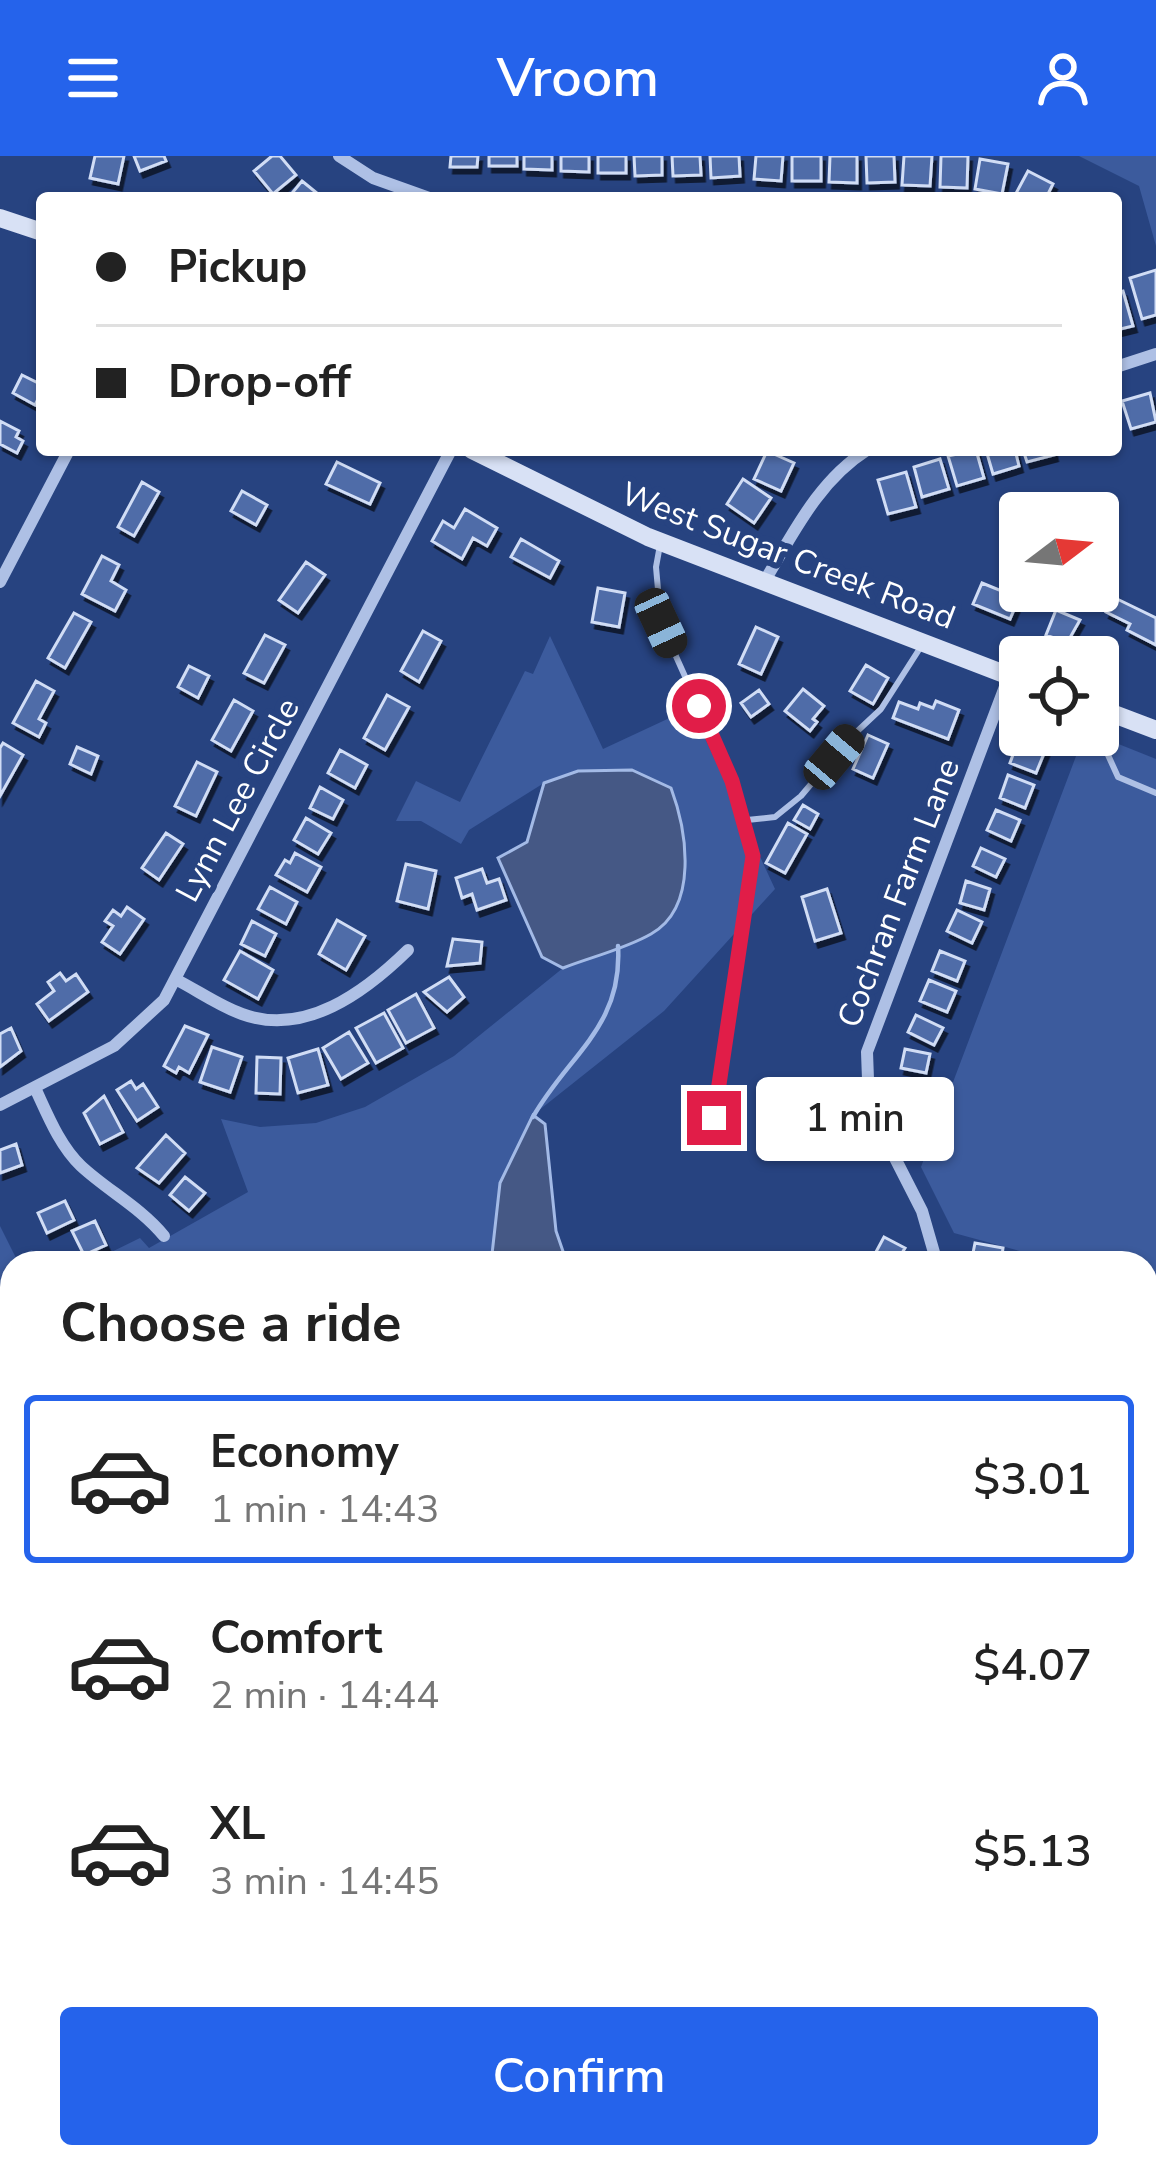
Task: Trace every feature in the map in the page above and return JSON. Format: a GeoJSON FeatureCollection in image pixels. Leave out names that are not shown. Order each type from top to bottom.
{"type":"FeatureCollection","features":[{"type":"Feature","properties":{"kind":"main road"},"geometry":{"type":"LineString","coordinates":[[0,218],[36,230]]}},
{"type":"Feature","properties":{"kind":"main road","name":"West Sugar Creek Road"},"geometry":{"type":"LineString","coordinates":[[484,456],[660,542],[999,672]]}},
{"type":"Feature","properties":{"kind":"main road"},"geometry":{"type":"LineString","coordinates":[[1119,715],[1154,724]]}},
{"type":"Feature","properties":{"kind":"street"},"geometry":{"type":"LineString","coordinates":[[339,156],[359,161],[373,178],[413,192]]}},
{"type":"Feature","properties":{"kind":"street"},"geometry":{"type":"LineString","coordinates":[[1122,365],[1156,354]]}},
{"type":"Feature","properties":{"kind":"street"},"geometry":{"type":"LineString","coordinates":[[0,582],[66,456]]}},
{"type":"Feature","properties":{"kind":"street","name":"Lynn Lee Circle"},"geometry":{"type":"LineString","coordinates":[[0,1105],[114,1046],[164,1000],[448,456]]}},
{"type":"Feature","properties":{"kind":"street"},"geometry":{"type":"LineString","coordinates":[[764,582],[818,495],[859,456]]}},
{"type":"Feature","properties":{"kind":"street","name":"Cochran Farm Lane"},"geometry":{"type":"LineString","coordinates":[[934,1251],[922,1211],[869,1107],[867,1052],[999,718]]}},
{"type":"Feature","properties":{"kind":"street"},"geometry":{"type":"LineString","coordinates":[[175,979],[243,1015],[310,1018],[377,980],[408,950]]}},
{"type":"Feature","properties":{"kind":"street"},"geometry":{"type":"LineString","coordinates":[[36,1090],[55,1130],[80,1165],[149,1218],[164,1236]]}},
{"type":"Feature","properties":{"kind":"lane"},"geometry":{"type":"LineString","coordinates":[[660,542],[656,567],[661,623],[732,781],[753,856],[714,1118]]}},
{"type":"Feature","properties":{"kind":"lane"},"geometry":{"type":"LineString","coordinates":[[745,820],[776,817],[801,796],[881,709],[923,642]]}},
{"type":"Feature","properties":{"kind":"lane"},"geometry":{"type":"LineString","coordinates":[[1108,756],[1118,777],[1156,793]]}},
{"type":"Feature","properties":{"kind":"shaded area"},"geometry":{"type":"Polygon","coordinates":[[[1079,156],[1156,156],[1156,246],[1139,186],[1079,156]]]}},
{"type":"Feature","properties":{"kind":"shaded area"},"geometry":{"type":"Polygon","coordinates":[[[550,636],[603,749],[691,708],[775,889],[664,1011],[533,1115],[500,1183],[492,1251],[113,1251],[140,1238],[149,1248],[248,1192],[221,1119],[260,1127],[316,1123],[365,1107],[454,1056],[563,968],[654,933],[678,878],[684,847],[671,788],[544,783],[469,830],[461,844],[421,821],[396,821],[416,781],[460,802],[525,671],[533,674],[550,636]]]}},
{"type":"Feature","properties":{"kind":"shaded area"},"geometry":{"type":"Polygon","coordinates":[[[1119,744],[1156,759],[1156,1251],[1019,1251],[954,1233],[921,1167],[1076,756],[1119,756],[1119,744]]]}},
{"type":"Feature","properties":{"kind":"shaded area"},"geometry":{"type":"Polygon","coordinates":[[[632,770],[671,788],[684,846],[683,887],[677,906],[651,934],[563,968],[542,957],[498,858],[527,842],[544,783],[578,771],[632,770]]]}},
{"type":"Feature","properties":{"kind":"shaded area"},"geometry":{"type":"Polygon","coordinates":[[[533,1115],[545,1124],[556,1231],[563,1251],[492,1251],[500,1183],[533,1115]]]}},
{"type":"Feature","properties":{"kind":"shaded area"},"geometry":{"type":"Polygon","coordinates":[[[0,1226],[12,1251],[0,1251],[0,1226]]]}},
{"type":"Feature","properties":{"kind":"building"},"geometry":{"type":"Polygon","coordinates":[[[95,156],[124,156],[118,184],[90,178],[95,156]]]}},
{"type":"Feature","properties":{"kind":"building"},"geometry":{"type":"Polygon","coordinates":[[[134,156],[164,156],[166,161],[140,171],[134,156]]]}},
{"type":"Feature","properties":{"kind":"building"},"geometry":{"type":"Polygon","coordinates":[[[272,156],[280,156],[296,175],[271,192],[254,171],[272,156]]]}},
{"type":"Feature","properties":{"kind":"building"},"geometry":{"type":"Polygon","coordinates":[[[451,156],[478,156],[477,167],[450,167],[451,156]]]}},
{"type":"Feature","properties":{"kind":"building"},"geometry":{"type":"Polygon","coordinates":[[[489,156],[517,156],[517,166],[489,166],[489,156]]]}},
{"type":"Feature","properties":{"kind":"building"},"geometry":{"type":"Polygon","coordinates":[[[524,156],[552,156],[552,170],[524,169],[524,156]]]}},
{"type":"Feature","properties":{"kind":"building"},"geometry":{"type":"Polygon","coordinates":[[[561,156],[589,156],[589,172],[561,171],[561,156]]]}},
{"type":"Feature","properties":{"kind":"building"},"geometry":{"type":"Polygon","coordinates":[[[598,156],[626,156],[626,173],[598,173],[598,156]]]}},
{"type":"Feature","properties":{"kind":"building"},"geometry":{"type":"Polygon","coordinates":[[[634,156],[662,156],[662,175],[635,176],[634,156]]]}},
{"type":"Feature","properties":{"kind":"building"},"geometry":{"type":"Polygon","coordinates":[[[672,156],[700,156],[701,175],[673,176],[672,156]]]}},
{"type":"Feature","properties":{"kind":"building"},"geometry":{"type":"Polygon","coordinates":[[[710,156],[739,156],[740,176],[711,178],[710,156]]]}},
{"type":"Feature","properties":{"kind":"building"},"geometry":{"type":"Polygon","coordinates":[[[756,156],[783,156],[781,181],[754,179],[756,156]]]}},
{"type":"Feature","properties":{"kind":"building"},"geometry":{"type":"Polygon","coordinates":[[[792,156],[821,156],[821,181],[792,181],[792,156]]]}},
{"type":"Feature","properties":{"kind":"building"},"geometry":{"type":"Polygon","coordinates":[[[830,156],[857,156],[857,183],[829,182],[830,156]]]}},
{"type":"Feature","properties":{"kind":"building"},"geometry":{"type":"Polygon","coordinates":[[[866,156],[894,156],[895,182],[867,183],[866,156]]]}},
{"type":"Feature","properties":{"kind":"building"},"geometry":{"type":"Polygon","coordinates":[[[904,156],[932,156],[930,186],[902,185],[904,156]]]}},
{"type":"Feature","properties":{"kind":"building"},"geometry":{"type":"Polygon","coordinates":[[[941,156],[968,156],[967,188],[940,187],[941,156]]]}},
{"type":"Feature","properties":{"kind":"building"},"geometry":{"type":"Polygon","coordinates":[[[980,159],[1008,164],[1002,192],[975,189],[980,159]]]}},
{"type":"Feature","properties":{"kind":"building"},"geometry":{"type":"Polygon","coordinates":[[[1028,171],[1053,184],[1049,192],[1017,192],[1028,171]]]}},
{"type":"Feature","properties":{"kind":"building"},"geometry":{"type":"Polygon","coordinates":[[[302,181],[316,192],[293,192],[302,181]]]}},
{"type":"Feature","properties":{"kind":"building"},"geometry":{"type":"Polygon","coordinates":[[[1156,270],[1156,315],[1142,319],[1130,278],[1156,270]]]}},
{"type":"Feature","properties":{"kind":"building"},"geometry":{"type":"Polygon","coordinates":[[[1122,291],[1133,326],[1122,329],[1122,291]]]}},
{"type":"Feature","properties":{"kind":"building"},"geometry":{"type":"Polygon","coordinates":[[[22,375],[36,382],[35,405],[13,393],[22,375]]]}},
{"type":"Feature","properties":{"kind":"building"},"geometry":{"type":"Polygon","coordinates":[[[1150,393],[1156,422],[1131,429],[1122,401],[1150,393]]]}},
{"type":"Feature","properties":{"kind":"building"},"geometry":{"type":"Polygon","coordinates":[[[0,421],[19,431],[16,437],[23,441],[17,453],[0,444],[0,421]]]}},
{"type":"Feature","properties":{"kind":"building"},"geometry":{"type":"Polygon","coordinates":[[[765,456],[794,463],[781,491],[754,479],[765,456]]]}},
{"type":"Feature","properties":{"kind":"building"},"geometry":{"type":"Polygon","coordinates":[[[948,456],[978,456],[984,478],[957,486],[948,456]]]}},
{"type":"Feature","properties":{"kind":"building"},"geometry":{"type":"Polygon","coordinates":[[[988,456],[1016,456],[1019,466],[993,474],[988,456]]]}},
{"type":"Feature","properties":{"kind":"building"},"geometry":{"type":"Polygon","coordinates":[[[940,459],[949,489],[922,497],[914,467],[940,459]]]}},
{"type":"Feature","properties":{"kind":"building"},"geometry":{"type":"Polygon","coordinates":[[[337,462],[380,483],[370,504],[326,484],[337,462]]]}},
{"type":"Feature","properties":{"kind":"building"},"geometry":{"type":"Polygon","coordinates":[[[906,472],[916,507],[888,514],[878,480],[906,472]]]}},
{"type":"Feature","properties":{"kind":"building"},"geometry":{"type":"Polygon","coordinates":[[[743,479],[771,498],[754,523],[727,504],[743,479]]]}},
{"type":"Feature","properties":{"kind":"building"},"geometry":{"type":"Polygon","coordinates":[[[142,482],[159,492],[134,536],[118,527],[142,482]]]}},
{"type":"Feature","properties":{"kind":"building"},"geometry":{"type":"Polygon","coordinates":[[[242,491],[267,505],[256,525],[231,511],[242,491]]]}},
{"type":"Feature","properties":{"kind":"building"},"geometry":{"type":"Polygon","coordinates":[[[465,509],[497,528],[487,546],[473,538],[462,559],[432,541],[443,521],[454,528],[465,509]]]}},
{"type":"Feature","properties":{"kind":"building"},"geometry":{"type":"Polygon","coordinates":[[[521,539],[559,561],[550,578],[511,557],[521,539]]]}},
{"type":"Feature","properties":{"kind":"building"},"geometry":{"type":"Polygon","coordinates":[[[102,556],[119,565],[111,581],[126,590],[115,611],[82,594],[102,556]]]}},
{"type":"Feature","properties":{"kind":"building"},"geometry":{"type":"Polygon","coordinates":[[[306,562],[325,575],[298,613],[279,600],[306,562]]]}},
{"type":"Feature","properties":{"kind":"building"},"geometry":{"type":"Polygon","coordinates":[[[982,583],[999,590],[999,612],[1013,612],[1010,619],[973,604],[982,583]]]}},
{"type":"Feature","properties":{"kind":"building"},"geometry":{"type":"Polygon","coordinates":[[[598,588],[625,593],[619,627],[592,622],[598,588]]]}},
{"type":"Feature","properties":{"kind":"building"},"geometry":{"type":"Polygon","coordinates":[[[1119,600],[1156,618],[1156,645],[1127,630],[1130,624],[1106,612],[1119,612],[1119,600]]]}},
{"type":"Feature","properties":{"kind":"building"},"geometry":{"type":"Polygon","coordinates":[[[1055,612],[1080,620],[1071,636],[1046,635],[1055,612]]]}},
{"type":"Feature","properties":{"kind":"building"},"geometry":{"type":"Polygon","coordinates":[[[74,613],[91,622],[65,668],[48,658],[74,613]]]}},
{"type":"Feature","properties":{"kind":"building"},"geometry":{"type":"Polygon","coordinates":[[[756,627],[778,637],[761,674],[739,664],[756,627]]]}},
{"type":"Feature","properties":{"kind":"building"},"geometry":{"type":"Polygon","coordinates":[[[423,631],[441,641],[419,682],[401,671],[423,631]]]}},
{"type":"Feature","properties":{"kind":"building"},"geometry":{"type":"Polygon","coordinates":[[[265,635],[285,645],[264,683],[244,673],[265,635]]]}},
{"type":"Feature","properties":{"kind":"building"},"geometry":{"type":"Polygon","coordinates":[[[866,665],[888,678],[873,704],[850,691],[866,665]]]}},
{"type":"Feature","properties":{"kind":"building"},"geometry":{"type":"Polygon","coordinates":[[[189,666],[209,676],[198,698],[178,687],[189,666]]]}},
{"type":"Feature","properties":{"kind":"building"},"geometry":{"type":"Polygon","coordinates":[[[36,681],[54,691],[39,719],[46,723],[39,737],[13,723],[36,681]]]}},
{"type":"Feature","properties":{"kind":"building"},"geometry":{"type":"Polygon","coordinates":[[[803,689],[824,706],[810,731],[785,711],[803,689]]]}},
{"type":"Feature","properties":{"kind":"building"},"geometry":{"type":"Polygon","coordinates":[[[759,690],[769,704],[751,717],[741,703],[759,690]]]}},
{"type":"Feature","properties":{"kind":"building"},"geometry":{"type":"Polygon","coordinates":[[[387,695],[409,707],[385,750],[364,738],[387,695]]]}},
{"type":"Feature","properties":{"kind":"building"},"geometry":{"type":"Polygon","coordinates":[[[234,700],[253,711],[231,751],[212,740],[234,700]]]}},
{"type":"Feature","properties":{"kind":"building"},"geometry":{"type":"Polygon","coordinates":[[[936,701],[959,710],[948,739],[893,718],[899,702],[918,709],[920,703],[933,708],[936,701]]]}},
{"type":"Feature","properties":{"kind":"building"},"geometry":{"type":"Polygon","coordinates":[[[868,735],[888,744],[873,778],[853,769],[868,735]]]}},
{"type":"Feature","properties":{"kind":"building"},"geometry":{"type":"Polygon","coordinates":[[[3,743],[23,755],[0,796],[0,748],[3,743]]]}},
{"type":"Feature","properties":{"kind":"building"},"geometry":{"type":"Polygon","coordinates":[[[77,747],[98,756],[91,774],[70,764],[77,747]]]}},
{"type":"Feature","properties":{"kind":"building"},"geometry":{"type":"Polygon","coordinates":[[[340,750],[367,765],[355,788],[328,773],[340,750]]]}},
{"type":"Feature","properties":{"kind":"building"},"geometry":{"type":"Polygon","coordinates":[[[1013,756],[1043,756],[1036,773],[1010,763],[1013,756]]]}},
{"type":"Feature","properties":{"kind":"building"},"geometry":{"type":"Polygon","coordinates":[[[197,762],[217,772],[196,816],[175,806],[197,762]]]}},
{"type":"Feature","properties":{"kind":"building"},"geometry":{"type":"Polygon","coordinates":[[[1008,775],[1034,785],[1025,808],[1000,798],[1008,775]]]}},
{"type":"Feature","properties":{"kind":"building"},"geometry":{"type":"Polygon","coordinates":[[[320,787],[343,800],[333,819],[310,808],[320,787]]]}},
{"type":"Feature","properties":{"kind":"building"},"geometry":{"type":"Polygon","coordinates":[[[803,805],[818,814],[810,829],[794,820],[803,805]]]}},
{"type":"Feature","properties":{"kind":"building"},"geometry":{"type":"Polygon","coordinates":[[[996,810],[1020,820],[1011,841],[987,830],[996,810]]]}},
{"type":"Feature","properties":{"kind":"building"},"geometry":{"type":"Polygon","coordinates":[[[306,818],[331,833],[318,854],[294,840],[306,818]]]}},
{"type":"Feature","properties":{"kind":"building"},"geometry":{"type":"Polygon","coordinates":[[[788,823],[807,834],[785,873],[766,863],[788,823]]]}},
{"type":"Feature","properties":{"kind":"building"},"geometry":{"type":"Polygon","coordinates":[[[166,833],[183,844],[159,880],[142,868],[166,833]]]}},
{"type":"Feature","properties":{"kind":"building"},"geometry":{"type":"Polygon","coordinates":[[[981,848],[1005,859],[996,877],[973,866],[981,848]]]}},
{"type":"Feature","properties":{"kind":"building"},"geometry":{"type":"Polygon","coordinates":[[[295,853],[321,867],[307,892],[276,875],[295,853]]]}},
{"type":"Feature","properties":{"kind":"building"},"geometry":{"type":"Polygon","coordinates":[[[406,864],[436,871],[428,909],[397,901],[406,864]]]}},
{"type":"Feature","properties":{"kind":"building"},"geometry":{"type":"Polygon","coordinates":[[[482,869],[487,883],[499,879],[506,900],[477,910],[472,894],[462,898],[456,878],[482,869]]]}},
{"type":"Feature","properties":{"kind":"building"},"geometry":{"type":"Polygon","coordinates":[[[966,881],[990,889],[984,910],[960,903],[966,881]]]}},
{"type":"Feature","properties":{"kind":"building"},"geometry":{"type":"Polygon","coordinates":[[[270,887],[297,902],[286,924],[258,909],[270,887]]]}},
{"type":"Feature","properties":{"kind":"building"},"geometry":{"type":"Polygon","coordinates":[[[827,889],[841,933],[815,941],[802,897],[827,889]]]}},
{"type":"Feature","properties":{"kind":"building"},"geometry":{"type":"Polygon","coordinates":[[[127,907],[144,919],[120,954],[102,942],[113,926],[105,921],[113,910],[121,916],[127,907]]]}},
{"type":"Feature","properties":{"kind":"building"},"geometry":{"type":"Polygon","coordinates":[[[957,910],[982,922],[972,943],[947,931],[957,910]]]}},
{"type":"Feature","properties":{"kind":"building"},"geometry":{"type":"Polygon","coordinates":[[[337,920],[365,936],[346,970],[319,954],[337,920]]]}},
{"type":"Feature","properties":{"kind":"building"},"geometry":{"type":"Polygon","coordinates":[[[252,921],[276,934],[265,956],[241,944],[252,921]]]}},
{"type":"Feature","properties":{"kind":"building"},"geometry":{"type":"Polygon","coordinates":[[[453,939],[482,942],[480,963],[447,966],[453,939]]]}},
{"type":"Feature","properties":{"kind":"building"},"geometry":{"type":"Polygon","coordinates":[[[240,951],[273,970],[258,999],[224,980],[240,951]]]}},
{"type":"Feature","properties":{"kind":"building"},"geometry":{"type":"Polygon","coordinates":[[[940,951],[965,961],[957,981],[932,971],[940,951]]]}},
{"type":"Feature","properties":{"kind":"building"},"geometry":{"type":"Polygon","coordinates":[[[60,973],[66,981],[76,974],[88,992],[49,1021],[37,1004],[54,991],[48,982],[60,973]]]}},
{"type":"Feature","properties":{"kind":"building"},"geometry":{"type":"Polygon","coordinates":[[[449,977],[464,997],[447,1012],[424,992],[449,977]]]}},
{"type":"Feature","properties":{"kind":"building"},"geometry":{"type":"Polygon","coordinates":[[[929,980],[956,991],[947,1012],[920,1001],[929,980]]]}},
{"type":"Feature","properties":{"kind":"building"},"geometry":{"type":"Polygon","coordinates":[[[416,994],[434,1028],[406,1043],[388,1010],[416,994]]]}},
{"type":"Feature","properties":{"kind":"building"},"geometry":{"type":"Polygon","coordinates":[[[384,1013],[403,1048],[376,1063],[356,1028],[384,1013]]]}},
{"type":"Feature","properties":{"kind":"building"},"geometry":{"type":"Polygon","coordinates":[[[916,1015],[943,1028],[934,1045],[908,1032],[916,1015]]]}},
{"type":"Feature","properties":{"kind":"building"},"geometry":{"type":"Polygon","coordinates":[[[185,1026],[208,1035],[189,1073],[179,1067],[176,1073],[164,1066],[185,1026]]]}},
{"type":"Feature","properties":{"kind":"building"},"geometry":{"type":"Polygon","coordinates":[[[11,1028],[21,1051],[0,1067],[0,1034],[11,1028]]]}},
{"type":"Feature","properties":{"kind":"building"},"geometry":{"type":"Polygon","coordinates":[[[349,1032],[368,1063],[341,1079],[323,1048],[349,1032]]]}},
{"type":"Feature","properties":{"kind":"building"},"geometry":{"type":"Polygon","coordinates":[[[212,1047],[242,1057],[230,1092],[200,1082],[212,1047]]]}},
{"type":"Feature","properties":{"kind":"building"},"geometry":{"type":"Polygon","coordinates":[[[318,1049],[328,1085],[298,1093],[288,1058],[318,1049]]]}},
{"type":"Feature","properties":{"kind":"building"},"geometry":{"type":"Polygon","coordinates":[[[905,1049],[930,1054],[926,1073],[901,1068],[905,1049]]]}},
{"type":"Feature","properties":{"kind":"building"},"geometry":{"type":"Polygon","coordinates":[[[257,1057],[281,1058],[280,1094],[256,1093],[257,1057]]]}},
{"type":"Feature","properties":{"kind":"building"},"geometry":{"type":"Polygon","coordinates":[[[131,1081],[136,1089],[143,1084],[158,1107],[137,1121],[117,1090],[131,1081]]]}},
{"type":"Feature","properties":{"kind":"building"},"geometry":{"type":"Polygon","coordinates":[[[104,1096],[123,1132],[100,1144],[84,1113],[104,1096]]]}},
{"type":"Feature","properties":{"kind":"building"},"geometry":{"type":"Polygon","coordinates":[[[166,1135],[185,1153],[159,1183],[137,1168],[166,1135]]]}},
{"type":"Feature","properties":{"kind":"building"},"geometry":{"type":"Polygon","coordinates":[[[16,1144],[22,1165],[0,1173],[0,1150],[16,1144]]]}},
{"type":"Feature","properties":{"kind":"building"},"geometry":{"type":"Polygon","coordinates":[[[185,1177],[205,1193],[189,1211],[170,1195],[185,1177]]]}},
{"type":"Feature","properties":{"kind":"building"},"geometry":{"type":"Polygon","coordinates":[[[65,1201],[74,1220],[47,1233],[38,1213],[65,1201]]]}},
{"type":"Feature","properties":{"kind":"building"},"geometry":{"type":"Polygon","coordinates":[[[95,1221],[106,1245],[82,1251],[72,1231],[95,1221]]]}},
{"type":"Feature","properties":{"kind":"building"},"geometry":{"type":"Polygon","coordinates":[[[884,1237],[905,1248],[903,1251],[876,1251],[884,1237]]]}},
{"type":"Feature","properties":{"kind":"building"},"geometry":{"type":"Polygon","coordinates":[[[975,1243],[1003,1248],[1003,1251],[973,1251],[975,1243]]]}},
{"type":"Feature","properties":{"kind":"waterway"},"geometry":{"type":"LineString","coordinates":[[533,1117],[603,1019],[617,974],[618,946]]}},
{"type":"Feature","properties":{"kind":"route"},"geometry":{"type":"LineString","coordinates":[[699,706],[732,781],[753,856],[714,1118]]}}]}
